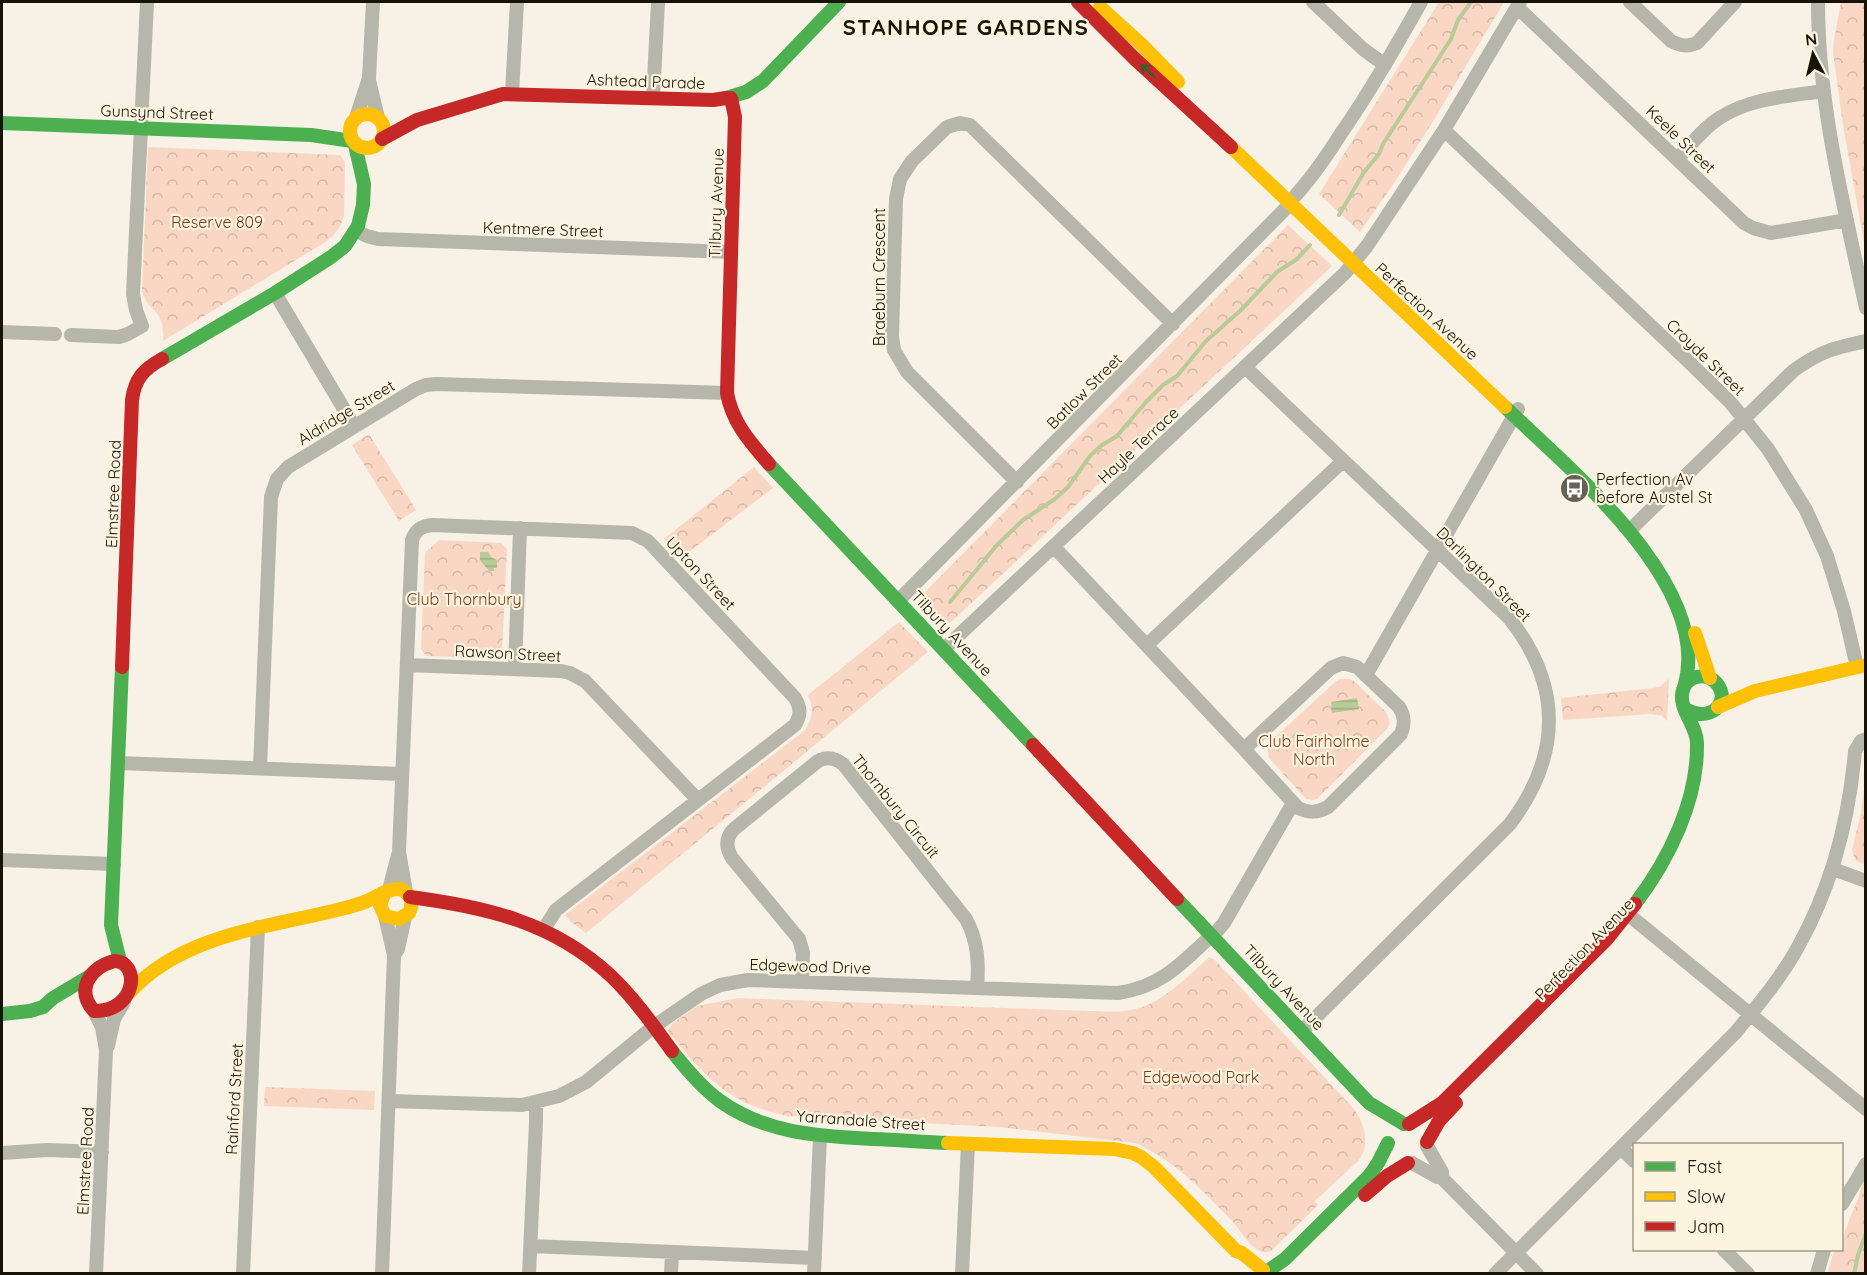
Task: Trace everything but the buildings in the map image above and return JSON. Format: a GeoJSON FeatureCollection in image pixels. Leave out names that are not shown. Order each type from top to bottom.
{"type":"FeatureCollection","features":[{"type":"Feature","properties":{"kind":"street"},"geometry":{"type":"LineString","coordinates":[[71,335],[119,337],[142,326],[133,294],[147,2]]}},
{"type":"Feature","properties":{"kind":"street"},"geometry":{"type":"LineString","coordinates":[[369,78],[349,131],[354,143],[364,149],[380,142],[384,130],[379,120],[369,78],[373,2]]}},
{"type":"Feature","properties":{"kind":"street"},"geometry":{"type":"LineString","coordinates":[[512,93],[517,2]]}},
{"type":"Feature","properties":{"kind":"street"},"geometry":{"type":"LineString","coordinates":[[653,98],[658,2]]}},
{"type":"Feature","properties":{"kind":"street","name":"Ashtead Parade"},"geometry":{"type":"LineString","coordinates":[[380,142],[417,120],[503,94],[713,100],[731,98],[763,81],[839,2]]}},
{"type":"Feature","properties":{"kind":"street","name":"Perfection Avenue"},"geometry":{"type":"LineString","coordinates":[[1078,2],[1135,59],[1293,199]]}},
{"type":"Feature","properties":{"kind":"street","name":"Perfection Avenue"},"geometry":{"type":"LineString","coordinates":[[1094,2],[1142,45],[1293,199],[1516,412],[1600,498],[1633,526],[1657,551],[1677,586],[1691,618],[1702,658],[1713,680]]}},
{"type":"Feature","properties":{"kind":"street"},"geometry":{"type":"LineString","coordinates":[[1313,2],[1363,49],[1385,65]]}},
{"type":"Feature","properties":{"kind":"street","name":"Batlow Street"},"geometry":{"type":"LineString","coordinates":[[899,600],[1173,324],[1293,199],[1331,149],[1385,65],[1421,2]]}},
{"type":"Feature","properties":{"kind":"street"},"geometry":{"type":"LineString","coordinates":[[1629,2],[1671,41],[1689,46],[1697,43],[1735,2]]}},
{"type":"Feature","properties":{"kind":"street"},"geometry":{"type":"LineString","coordinates":[[1818,2],[1819,49],[1824,92],[1846,220],[1866,308]]}},
{"type":"Feature","properties":{"kind":"street","name":"Hayle Terrace"},"geometry":{"type":"LineString","coordinates":[[944,649],[1246,368],[1357,260],[1444,130],[1519,4]]}},
{"type":"Feature","properties":{"kind":"street","name":"Keele Street"},"geometry":{"type":"LineString","coordinates":[[1519,4],[1744,223],[1762,232],[1781,233],[1846,220]]}},
{"type":"Feature","properties":{"kind":"street"},"geometry":{"type":"LineString","coordinates":[[1677,159],[1711,124],[1729,112],[1768,100],[1824,92]]}},
{"type":"Feature","properties":{"kind":"street","name":"Tilbury Avenue"},"geometry":{"type":"LineString","coordinates":[[731,98],[735,117],[727,393],[730,410],[745,437],[1369,1103],[1385,1134]]}},
{"type":"Feature","properties":{"kind":"street"},"geometry":{"type":"LineString","coordinates":[[354,119],[365,114],[379,120]]}},
{"type":"Feature","properties":{"kind":"street","name":"Braeburn Crescent"},"geometry":{"type":"LineString","coordinates":[[1017,482],[907,372],[897,358],[892,343],[896,199],[900,179],[912,160],[941,132],[960,118],[975,129],[1173,324]]}},
{"type":"Feature","properties":{"kind":"street","name":"Gunsynd Street"},"geometry":{"type":"LineString","coordinates":[[2,123],[311,135],[336,129],[354,119]]}},
{"type":"Feature","properties":{"kind":"street","name":"Ashtead Parade"},"geometry":{"type":"LineString","coordinates":[[379,120],[417,120]]}},
{"type":"Feature","properties":{"kind":"street","name":"Croyde Street"},"geometry":{"type":"LineString","coordinates":[[1444,130],[1694,368],[1744,419],[1781,467],[1806,510],[1836,584],[1861,660]]}},
{"type":"Feature","properties":{"kind":"street","name":"Gunsynd Street"},"geometry":{"type":"LineString","coordinates":[[311,135],[354,143]]}},
{"type":"Feature","properties":{"kind":"street","name":"Elmstree Road"},"geometry":{"type":"LineString","coordinates":[[123,962],[111,926],[131,404],[134,387],[148,367],[274,293],[345,246],[356,231],[362,213],[364,184],[380,142]]}},
{"type":"Feature","properties":{"kind":"street","name":"Elmstree Road"},"geometry":{"type":"LineString","coordinates":[[354,143],[364,184]]}},
{"type":"Feature","properties":{"kind":"street","name":"Kentmere Street"},"geometry":{"type":"LineString","coordinates":[[356,231],[378,239],[731,252]]}},
{"type":"Feature","properties":{"kind":"street"},"geometry":{"type":"LineString","coordinates":[[274,293],[354,426]]}},
{"type":"Feature","properties":{"kind":"street"},"geometry":{"type":"LineString","coordinates":[[2,332],[55,334]]}},
{"type":"Feature","properties":{"kind":"street"},"geometry":{"type":"LineString","coordinates":[[1633,526],[1793,371],[1807,360],[1833,349],[1866,341]]}},
{"type":"Feature","properties":{"kind":"street","name":"Darlington Street"},"geometry":{"type":"LineString","coordinates":[[1246,368],[1509,618],[1527,642],[1534,656],[1545,686],[1549,719],[1548,739],[1541,770],[1533,789],[1510,824],[1302,1031]]}},
{"type":"Feature","properties":{"kind":"street","name":"Aldridge Street"},"geometry":{"type":"LineString","coordinates":[[260,768],[273,490],[280,475],[288,467],[416,389],[431,384],[727,393]]}},
{"type":"Feature","properties":{"kind":"street"},"geometry":{"type":"LineString","coordinates":[[1366,675],[1516,412]]}},
{"type":"Feature","properties":{"kind":"street"},"geometry":{"type":"LineString","coordinates":[[1147,645],[1342,461]]}},
{"type":"Feature","properties":{"kind":"street","name":"Upton Street"},"geometry":{"type":"LineString","coordinates":[[408,894],[399,852],[414,534],[418,529],[432,525],[625,532],[643,537],[795,698],[800,711],[799,718],[795,725],[556,910],[544,929]]}},
{"type":"Feature","properties":{"kind":"street","name":"Perfection Avenue"},"geometry":{"type":"LineString","coordinates":[[1633,526],[1665,582],[1678,611],[1688,653],[1685,684]]}},
{"type":"Feature","properties":{"kind":"street"},"geometry":{"type":"LineString","coordinates":[[514,669],[520,528]]}},
{"type":"Feature","properties":{"kind":"street"},"geometry":{"type":"LineString","coordinates":[[1054,547],[1298,808],[1313,812],[1328,807],[1401,734],[1404,727],[1402,713],[1399,707],[1366,675],[1350,664],[1343,663],[1330,668],[1244,749]]}},
{"type":"Feature","properties":{"kind":"street"},"geometry":{"type":"LineString","coordinates":[[1714,718],[1711,714],[1698,716],[1687,710],[1681,694],[1689,680],[1699,676],[1734,682],[1753,681],[1861,660]]}},
{"type":"Feature","properties":{"kind":"street"},"geometry":{"type":"LineString","coordinates":[[1714,718],[1735,698],[1861,660]]}},
{"type":"Feature","properties":{"kind":"street","name":"Rawson Street"},"geometry":{"type":"LineString","coordinates":[[407,666],[561,671],[579,676],[698,800]]}},
{"type":"Feature","properties":{"kind":"street"},"geometry":{"type":"LineString","coordinates":[[1713,680],[1721,691],[1714,718]]}},
{"type":"Feature","properties":{"kind":"street","name":"Perfection Avenue"},"geometry":{"type":"LineString","coordinates":[[1407,1124],[1442,1103],[1607,939],[1633,918],[1665,861],[1680,826],[1690,791],[1695,769],[1697,740],[1695,728],[1687,710]]}},
{"type":"Feature","properties":{"kind":"street","name":"Perfection Avenue"},"geometry":{"type":"LineString","coordinates":[[1427,1144],[1439,1121],[1633,918],[1669,872],[1688,831],[1698,800],[1714,718]]}},
{"type":"Feature","properties":{"kind":"street"},"geometry":{"type":"LineString","coordinates":[[1495,1274],[1736,1032],[1769,991],[1809,927],[1833,869],[1848,808],[1855,751],[1861,741],[1866,739]]}},
{"type":"Feature","properties":{"kind":"street","name":"Thornbury Circuit"},"geometry":{"type":"LineString","coordinates":[[802,982],[803,953],[800,939],[732,858],[727,842],[734,829],[818,761],[822,758],[832,758],[843,764],[966,919],[976,940],[977,988]]}},
{"type":"Feature","properties":{"kind":"street"},"geometry":{"type":"LineString","coordinates":[[118,763],[401,774]]}},
{"type":"Feature","properties":{"kind":"street","name":"Edgewood Drive"},"geometry":{"type":"LineString","coordinates":[[389,1101],[506,1105],[536,1103],[568,1093],[586,1082],[653,1027],[701,994],[720,985],[738,981],[1109,993],[1130,991],[1149,985],[1178,967],[1224,923],[1293,803]]}},
{"type":"Feature","properties":{"kind":"street","name":"Upton Street"},"geometry":{"type":"LineString","coordinates":[[386,892],[399,852]]}},
{"type":"Feature","properties":{"kind":"street"},"geometry":{"type":"LineString","coordinates":[[2,860],[114,864]]}},
{"type":"Feature","properties":{"kind":"street"},"geometry":{"type":"LineString","coordinates":[[1833,869],[1866,881]]}},
{"type":"Feature","properties":{"kind":"street"},"geometry":{"type":"LineString","coordinates":[[50,1004],[53,998],[104,964],[123,962],[136,965],[168,960],[258,927],[356,905],[398,888],[408,894],[412,905],[394,955]]}},
{"type":"Feature","properties":{"kind":"street"},"geometry":{"type":"LineString","coordinates":[[382,1274],[394,955],[380,903],[386,892]]}},
{"type":"Feature","properties":{"kind":"street","name":"Yarrandale Street"},"geometry":{"type":"LineString","coordinates":[[408,894],[492,910],[544,929],[572,945],[597,963],[623,988],[691,1076],[716,1099],[762,1124],[782,1130],[820,1136],[968,1144],[1042,1145],[1115,1150],[1138,1156],[1150,1164],[1236,1251],[1246,1274]]}},
{"type":"Feature","properties":{"kind":"street","name":"Yarrandale Street"},"geometry":{"type":"LineString","coordinates":[[407,915],[454,904]]}},
{"type":"Feature","properties":{"kind":"street"},"geometry":{"type":"LineString","coordinates":[[334,911],[384,914],[393,920],[407,915]]}},
{"type":"Feature","properties":{"kind":"street"},"geometry":{"type":"LineString","coordinates":[[1633,918],[1866,1109]]}},
{"type":"Feature","properties":{"kind":"street","name":"Elmstree Road"},"geometry":{"type":"LineString","coordinates":[[93,973],[105,949],[111,926]]}},
{"type":"Feature","properties":{"kind":"street","name":"Rainford Street"},"geometry":{"type":"LineString","coordinates":[[243,1274],[258,927]]}},
{"type":"Feature","properties":{"kind":"street"},"geometry":{"type":"LineString","coordinates":[[2,1014],[31,1011],[50,1004],[109,1011],[127,996],[147,974],[168,960]]}},
{"type":"Feature","properties":{"kind":"street"},"geometry":{"type":"LineString","coordinates":[[123,962],[131,973],[132,982],[127,996]]}},
{"type":"Feature","properties":{"kind":"street"},"geometry":{"type":"LineString","coordinates":[[92,1009],[86,994],[86,985],[93,973]]}},
{"type":"Feature","properties":{"kind":"street","name":"Elmstree Road"},"geometry":{"type":"LineString","coordinates":[[106,1050],[114,1019],[127,996]]}},
{"type":"Feature","properties":{"kind":"street","name":"Elmstree Road"},"geometry":{"type":"LineString","coordinates":[[92,1009],[102,1027],[106,1050],[96,1274]]}},
{"type":"Feature","properties":{"kind":"street"},"geometry":{"type":"LineString","coordinates":[[529,1274],[536,1103]]}},
{"type":"Feature","properties":{"kind":"street","name":"Tilbury Avenue"},"geometry":{"type":"LineString","coordinates":[[1369,1103],[1407,1124]]}},
{"type":"Feature","properties":{"kind":"street"},"geometry":{"type":"LineString","coordinates":[[1264,1272],[1285,1259],[1369,1176],[1378,1163],[1385,1134],[1394,1129],[1407,1124],[1419,1128],[1426,1136],[1427,1144],[1442,1172],[1442,1178]]}},
{"type":"Feature","properties":{"kind":"street"},"geometry":{"type":"LineString","coordinates":[[1385,1134],[1392,1155],[1402,1162],[1410,1163],[1442,1178],[1537,1274]]}},
{"type":"Feature","properties":{"kind":"street"},"geometry":{"type":"LineString","coordinates":[[814,1274],[820,1136]]}},
{"type":"Feature","properties":{"kind":"street"},"geometry":{"type":"LineString","coordinates":[[962,1274],[968,1144]]}},
{"type":"Feature","properties":{"kind":"street"},"geometry":{"type":"LineString","coordinates":[[1288,1274],[1377,1184],[1422,1157],[1427,1144]]}},
{"type":"Feature","properties":{"kind":"street"},"geometry":{"type":"LineString","coordinates":[[1621,1148],[1633,1159]]}},
{"type":"Feature","properties":{"kind":"street"},"geometry":{"type":"LineString","coordinates":[[2,1153],[56,1150],[102,1152]]}},
{"type":"Feature","properties":{"kind":"street"},"geometry":{"type":"LineString","coordinates":[[1843,1202],[1866,1164]]}},
{"type":"Feature","properties":{"kind":"street"},"geometry":{"type":"LineString","coordinates":[[531,1246],[814,1258]]}},
{"type":"Feature","properties":{"kind":"street","name":"Yarrandale Street"},"geometry":{"type":"LineString","coordinates":[[1236,1251],[1242,1253],[1264,1272]]}},
{"type":"Feature","properties":{"kind":"street"},"geometry":{"type":"LineString","coordinates":[[1725,1251],[1748,1274]]}},
{"type":"Feature","properties":{"kind":"street"},"geometry":{"type":"LineString","coordinates":[[1817,1274],[1824,1251]]}},
{"type":"Feature","properties":{"kind":"street"},"geometry":{"type":"LineString","coordinates":[[672,1252],[672,1274]]}},
{"type":"Feature","properties":{"kind":"green space"},"geometry":{"type":"Polygon","coordinates":[[[1439,2],[1504,2],[1435,118],[1360,232],[1319,194],[1439,2]]]}},
{"type":"Feature","properties":{"kind":"green space"},"geometry":{"type":"Polygon","coordinates":[[[1841,2],[1865,2],[1865,248],[1833,53],[1841,2]]]}},
{"type":"Feature","properties":{"kind":"green space","name":"Reserve 809"},"geometry":{"type":"Polygon","coordinates":[[[148,147],[340,155],[345,162],[343,220],[327,241],[163,341],[162,322],[145,299],[142,291],[148,147]]]}},
{"type":"Feature","properties":{"kind":"green space"},"geometry":{"type":"Polygon","coordinates":[[[1288,225],[1332,266],[950,623],[938,614],[923,594],[1288,225]]]}},
{"type":"Feature","properties":{"kind":"green space"},"geometry":{"type":"Polygon","coordinates":[[[369,434],[416,510],[399,521],[352,445],[369,434]]]}},
{"type":"Feature","properties":{"kind":"green space"},"geometry":{"type":"Polygon","coordinates":[[[754,467],[773,488],[681,558],[664,539],[754,467]]]}},
{"type":"Feature","properties":{"kind":"green space","name":"Club Thornbury"},"geometry":{"type":"Polygon","coordinates":[[[439,540],[501,543],[507,549],[502,652],[496,658],[426,656],[421,649],[425,553],[439,540]]]}},
{"type":"Feature","properties":{"kind":"green space"},"geometry":{"type":"Polygon","coordinates":[[[899,622],[928,652],[586,933],[570,921],[565,915],[804,731],[812,713],[808,695],[899,622]]]}},
{"type":"Feature","properties":{"kind":"green space","name":"Club Fairholme North"},"geometry":{"type":"Polygon","coordinates":[[[1340,679],[1350,679],[1355,682],[1387,713],[1390,723],[1387,729],[1317,799],[1306,799],[1269,758],[1267,747],[1340,679]]]}},
{"type":"Feature","properties":{"kind":"green space"},"geometry":{"type":"Polygon","coordinates":[[[1669,679],[1667,721],[1662,716],[1651,714],[1563,720],[1561,698],[1659,687],[1669,679]]]}},
{"type":"Feature","properties":{"kind":"green space"},"geometry":{"type":"Polygon","coordinates":[[[1865,782],[1866,865],[1855,860],[1852,850],[1861,813],[1865,782]]]}},
{"type":"Feature","properties":{"kind":"green space","name":"Edgewood Park"},"geometry":{"type":"Polygon","coordinates":[[[1209,957],[1215,960],[1354,1109],[1364,1128],[1364,1148],[1358,1161],[1315,1201],[1318,1205],[1271,1251],[1267,1252],[1260,1251],[1251,1244],[1211,1199],[1175,1167],[1135,1143],[998,1127],[787,1116],[766,1111],[748,1104],[719,1086],[706,1075],[668,1031],[672,1024],[697,1006],[738,998],[1088,1011],[1129,1010],[1145,1006],[1165,995],[1209,957]]]}},
{"type":"Feature","properties":{"kind":"green space"},"geometry":{"type":"Polygon","coordinates":[[[265,1087],[375,1091],[374,1110],[264,1106],[265,1087]]]}},
{"type":"Feature","properties":{"kind":"green space"},"geometry":{"type":"Polygon","coordinates":[[[1865,1176],[1865,1273],[1827,1274],[1833,1254],[1836,1251],[1843,1251],[1845,1230],[1865,1176]]]}},
{"type":"Feature","properties":{"kind":"shaded area"},"geometry":{"type":"Polygon","coordinates":[[[480,552],[488,552],[497,560],[497,568],[494,568],[494,571],[489,571],[480,560],[480,552]]]}},
{"type":"Feature","properties":{"kind":"shaded area"},"geometry":{"type":"Polygon","coordinates":[[[1357,698],[1359,709],[1332,713],[1331,702],[1357,698]]]}},
{"type":"Feature","properties":{"kind":"waterway"},"geometry":{"type":"LineString","coordinates":[[1339,215],[1364,172],[1379,154],[1383,144],[1451,39],[1458,20],[1471,2]]}},
{"type":"Feature","properties":{"kind":"waterway"},"geometry":{"type":"LineString","coordinates":[[950,602],[997,545],[1023,520],[1055,499],[1068,487],[1090,456],[1117,436],[1146,402],[1163,385],[1177,376],[1206,341],[1241,310],[1277,272],[1297,259],[1310,245]]}},
{"type":"Feature","properties":{"kind":"waterway"},"geometry":{"type":"LineString","coordinates":[[1854,1274],[1866,1233]]}},
{"type":"Feature","properties":{"kind":"traffic: fast"},"geometry":{"type":"LineString","coordinates":[[726,98],[746,92],[763,81],[839,2]]}},
{"type":"Feature","properties":{"kind":"traffic: fast"},"geometry":{"type":"LineString","coordinates":[[2,123],[311,135],[352,141]]}},
{"type":"Feature","properties":{"kind":"traffic: fast"},"geometry":{"type":"LineString","coordinates":[[162,359],[275,293],[345,246],[358,226],[363,205],[364,184],[355,145]]}},
{"type":"Feature","properties":{"kind":"traffic: fast"},"geometry":{"type":"LineString","coordinates":[[1505,407],[1597,496],[1629,531],[1657,569],[1677,607],[1688,646],[1685,684]]}},
{"type":"Feature","properties":{"kind":"traffic: fast"},"geometry":{"type":"LineString","coordinates":[[769,464],[1033,745]]}},
{"type":"Feature","properties":{"kind":"traffic: fast"},"geometry":{"type":"LineString","coordinates":[[120,961],[111,925],[122,667]]}},
{"type":"Feature","properties":{"kind":"traffic: fast"},"geometry":{"type":"LineString","coordinates":[[1635,904],[1670,849],[1687,808],[1693,786],[1697,743],[1683,703],[1683,690],[1687,682],[1699,676],[1713,680],[1722,694],[1718,707],[1705,714],[1687,710]]}},
{"type":"Feature","properties":{"kind":"traffic: fast"},"geometry":{"type":"LineString","coordinates":[[1177,899],[1369,1103],[1404,1124]]}},
{"type":"Feature","properties":{"kind":"traffic: fast"},"geometry":{"type":"LineString","coordinates":[[2,1014],[43,1007],[53,998],[90,976]]}},
{"type":"Feature","properties":{"kind":"traffic: fast"},"geometry":{"type":"LineString","coordinates":[[672,1051],[694,1078],[720,1101],[738,1112],[775,1127],[834,1136],[948,1143]]}},
{"type":"Feature","properties":{"kind":"traffic: fast"},"geometry":{"type":"LineString","coordinates":[[1268,1271],[1285,1259],[1369,1176],[1388,1143]]}},
{"type":"Feature","properties":{"kind":"traffic: slow"},"geometry":{"type":"LineString","coordinates":[[1100,7],[1178,82]]}},
{"type":"Feature","properties":{"kind":"traffic: slow"},"geometry":{"type":"LineString","coordinates":[[367,114],[379,119],[384,131],[379,143],[367,148],[355,143],[350,131],[355,119],[367,114]]}},
{"type":"Feature","properties":{"kind":"traffic: slow"},"geometry":{"type":"LineString","coordinates":[[1231,147],[1505,407]]}},
{"type":"Feature","properties":{"kind":"traffic: slow"},"geometry":{"type":"LineString","coordinates":[[1695,633],[1710,678]]}},
{"type":"Feature","properties":{"kind":"traffic: slow"},"geometry":{"type":"LineString","coordinates":[[1718,707],[1755,691],[1866,665]]}},
{"type":"Feature","properties":{"kind":"traffic: slow"},"geometry":{"type":"LineString","coordinates":[[130,992],[152,972],[176,957],[230,935],[345,908],[396,889],[401,889],[409,897],[411,903],[409,913],[399,919],[385,916],[380,905],[384,894]]}},
{"type":"Feature","properties":{"kind":"traffic: slow"},"geometry":{"type":"LineString","coordinates":[[948,1143],[1114,1149],[1133,1153],[1154,1167],[1236,1251],[1242,1253],[1263,1270]]}},
{"type":"Feature","properties":{"kind":"traffic: jam"},"geometry":{"type":"LineString","coordinates":[[1078,2],[1135,59],[1231,147]]}},
{"type":"Feature","properties":{"kind":"traffic: jam"},"geometry":{"type":"LineString","coordinates":[[382,139],[417,120],[503,94],[713,100],[726,98]]}},
{"type":"Feature","properties":{"kind":"traffic: jam"},"geometry":{"type":"LineString","coordinates":[[731,98],[735,117],[727,393],[737,422],[769,464]]}},
{"type":"Feature","properties":{"kind":"traffic: jam"},"geometry":{"type":"LineString","coordinates":[[122,667],[132,400],[135,386],[141,375],[162,359]]}},
{"type":"Feature","properties":{"kind":"traffic: jam"},"geometry":{"type":"LineString","coordinates":[[1033,745],[1177,899]]}},
{"type":"Feature","properties":{"kind":"traffic: jam"},"geometry":{"type":"LineString","coordinates":[[410,897],[492,912],[542,930],[566,942],[589,958],[620,985],[672,1051]]}},
{"type":"Feature","properties":{"kind":"traffic: jam"},"geometry":{"type":"LineString","coordinates":[[1409,1124],[1442,1103],[1607,939],[1635,904]]}},
{"type":"Feature","properties":{"kind":"traffic: jam"},"geometry":{"type":"LineString","coordinates":[[114,961],[123,963],[128,969],[131,977],[130,986],[126,996],[119,1004],[108,1009],[94,1011],[86,995],[88,980],[98,969],[114,961]]}},
{"type":"Feature","properties":{"kind":"traffic: jam"},"geometry":{"type":"LineString","coordinates":[[1427,1142],[1439,1121],[1456,1103]]}},
{"type":"Feature","properties":{"kind":"traffic: jam"},"geometry":{"type":"LineString","coordinates":[[1365,1195],[1387,1176],[1408,1163]]}},
{"type":"Feature","properties":{"kind":"place","name":"Perfection Av before Austel St"},"geometry":{"type":"Point","coordinates":[1575,488]}},
{"type":"Feature","properties":{"kind":"district","name":"STANHOPE GARDENS"},"geometry":{"type":"Point","coordinates":[966,27]}}]}
